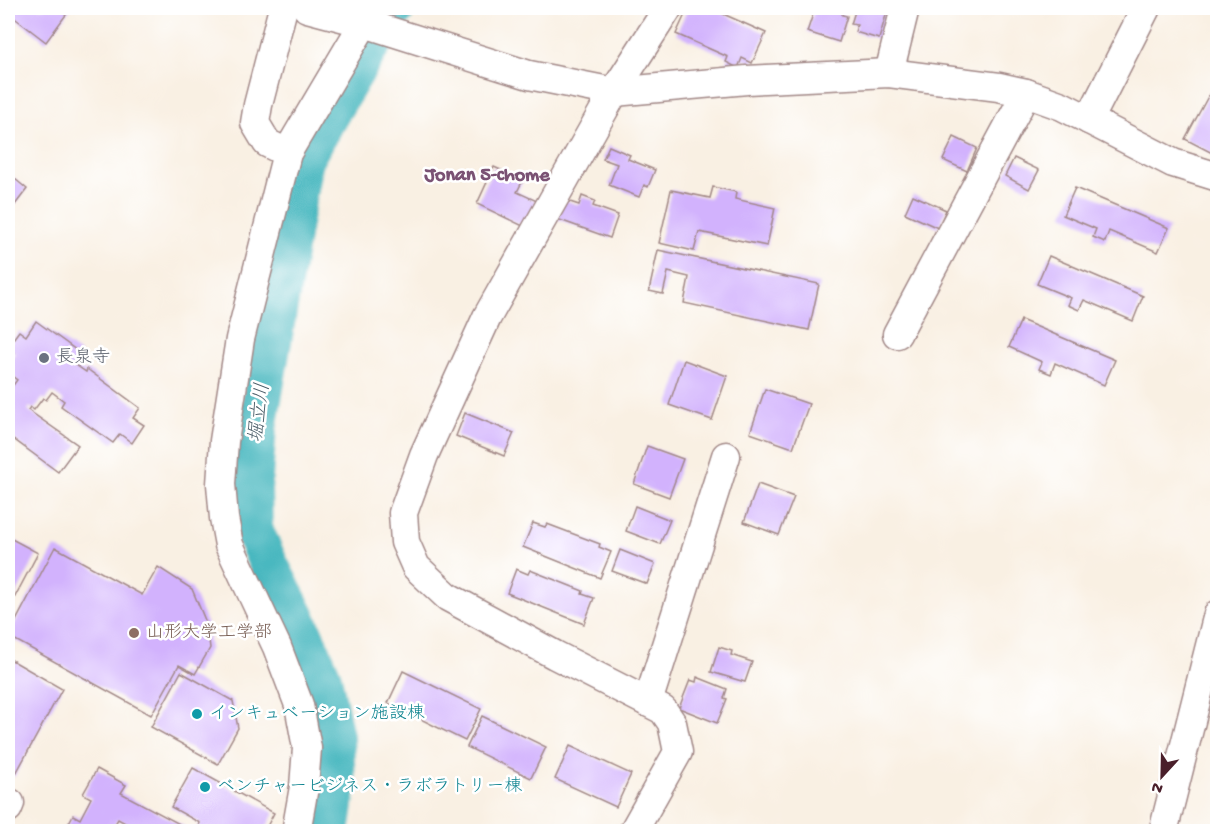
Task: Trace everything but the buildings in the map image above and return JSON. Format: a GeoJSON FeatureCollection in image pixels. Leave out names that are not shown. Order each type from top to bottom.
{"type":"FeatureCollection","features":[{"type":"Feature","properties":{"kind":"street"},"geometry":{"type":"LineString","coordinates":[[283,8],[255,123],[267,143],[287,153]]}},
{"type":"Feature","properties":{"kind":"street"},"geometry":{"type":"LineString","coordinates":[[307,8],[371,18],[407,38],[529,75],[614,92],[747,80],[890,73],[999,87],[1026,93],[1062,106],[1173,163],[1218,177]]}},
{"type":"Feature","properties":{"kind":"street"},"geometry":{"type":"LineString","coordinates":[[633,831],[678,752],[672,723],[663,710],[448,597],[416,567],[405,542],[403,513],[424,455],[487,317],[614,92],[668,8]]}},
{"type":"Feature","properties":{"kind":"street"},"geometry":{"type":"LineString","coordinates":[[890,73],[905,8]]}},
{"type":"Feature","properties":{"kind":"street"},"geometry":{"type":"LineString","coordinates":[[1089,120],[1146,8]]}},
{"type":"Feature","properties":{"kind":"street"},"geometry":{"type":"LineString","coordinates":[[296,831],[304,787],[307,748],[299,705],[277,647],[229,545],[221,484],[224,441],[240,339],[287,153],[371,18]]}},
{"type":"Feature","properties":{"kind":"street"},"geometry":{"type":"LineString","coordinates":[[897,334],[1026,93]]}},
{"type":"Feature","properties":{"kind":"street"},"geometry":{"type":"LineString","coordinates":[[648,702],[726,456]]}},
{"type":"Feature","properties":{"kind":"street"},"geometry":{"type":"LineString","coordinates":[[1163,831],[1218,614]]}},
{"type":"Feature","properties":{"kind":"street"},"geometry":{"type":"LineString","coordinates":[[8,802],[10,803],[8,808]]}},
{"type":"Feature","properties":{"kind":"waterway","name":"堀立川"},"geometry":{"type":"LineString","coordinates":[[330,832],[336,790],[334,737],[322,678],[253,529],[252,489],[257,428],[303,160],[390,13],[396,8]]}},
{"type":"Feature","properties":{"kind":"place","name":"長泉寺"},"geometry":{"type":"Point","coordinates":[44,358]}},
{"type":"Feature","properties":{"kind":"place","name":"山形大学工学部"},"geometry":{"type":"Point","coordinates":[134,633]}},
{"type":"Feature","properties":{"kind":"place","name":"インキュベーション施設棟"},"geometry":{"type":"Point","coordinates":[197,714]}},
{"type":"Feature","properties":{"kind":"place","name":"ベンチャービジネス・ラボラトリー棟"},"geometry":{"type":"Point","coordinates":[205,787]}},
{"type":"Feature","properties":{"kind":"district","name":"Jonan 5-chome"},"geometry":{"type":"Point","coordinates":[487,176]}}]}
